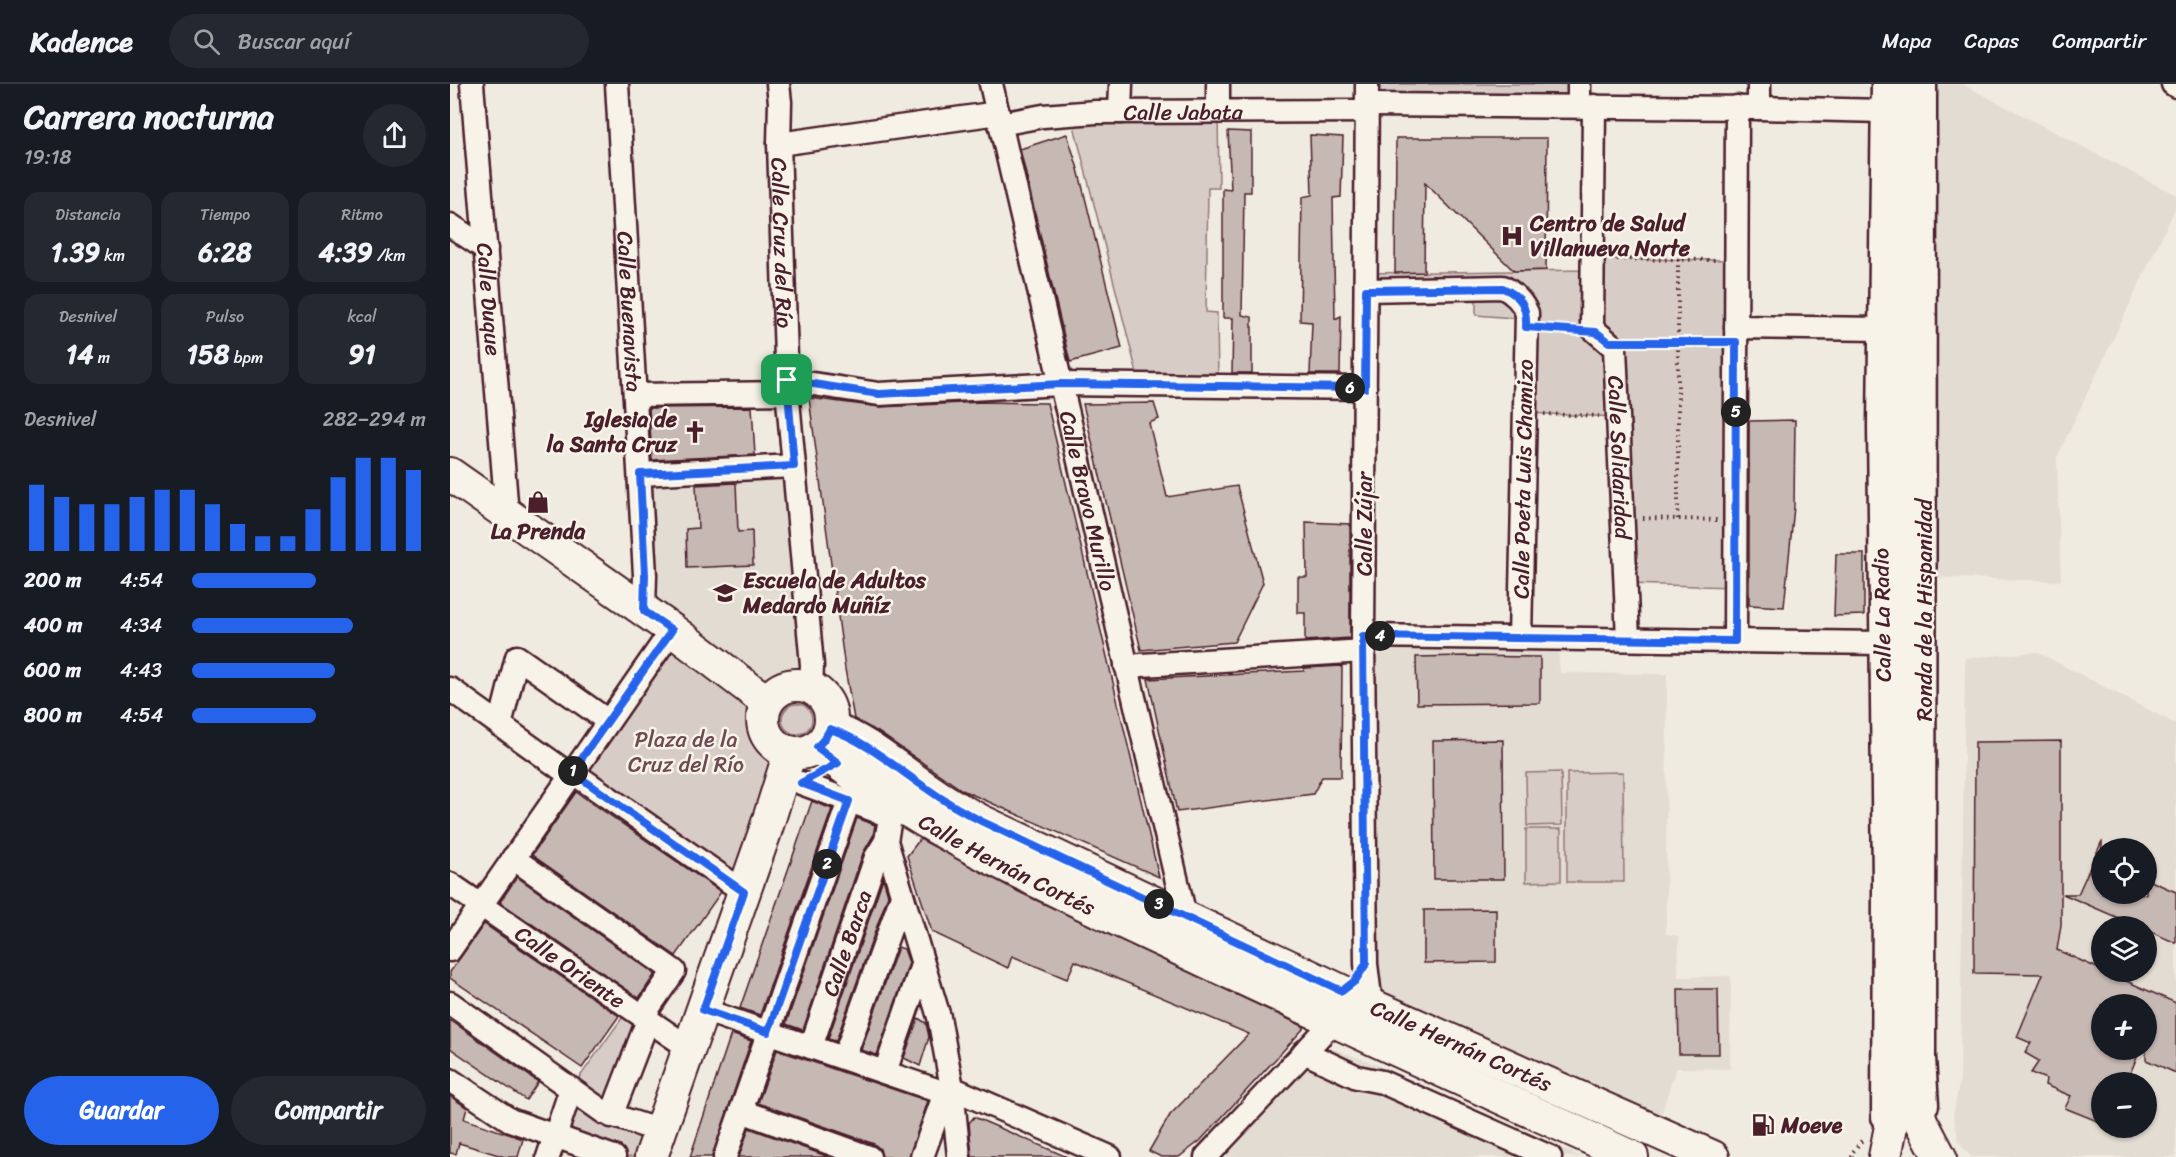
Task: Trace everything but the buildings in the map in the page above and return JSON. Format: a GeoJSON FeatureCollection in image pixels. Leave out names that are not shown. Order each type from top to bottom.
{"type":"FeatureCollection","features":[{"type":"Feature","properties":{"kind":"street","name":"Calle Duque"},"geometry":{"type":"LineString","coordinates":[[472,84],[507,514]]}},
{"type":"Feature","properties":{"kind":"street","name":"Calle Buenavista"},"geometry":{"type":"LineString","coordinates":[[617,84],[640,474],[645,575],[644,611]]}},
{"type":"Feature","properties":{"kind":"street","name":"Calle Cruz del Río"},"geometry":{"type":"LineString","coordinates":[[778,84],[788,387],[812,665],[811,687]]}},
{"type":"Feature","properties":{"kind":"street","name":"Calle Bravo Murillo"},"geometry":{"type":"LineString","coordinates":[[991,84],[1185,916]]}},
{"type":"Feature","properties":{"kind":"street"},"geometry":{"type":"LineString","coordinates":[[1120,112],[1121,84]]}},
{"type":"Feature","properties":{"kind":"street"},"geometry":{"type":"LineString","coordinates":[[1218,84],[1218,111]]}},
{"type":"Feature","properties":{"kind":"street"},"geometry":{"type":"LineString","coordinates":[[1735,641],[1736,260],[1748,108],[1759,84]]}},
{"type":"Feature","properties":{"kind":"street","name":"Calle La Radio"},"geometry":{"type":"LineString","coordinates":[[1883,84],[1880,426],[1884,883],[1882,1112],[1910,1152]]}},
{"type":"Feature","properties":{"kind":"street","name":"Ronda de la Hispanidad"},"geometry":{"type":"LineString","coordinates":[[1906,84],[1904,1059],[1910,1152]]}},
{"type":"Feature","properties":{"kind":"street","name":"Ronda de la Hispanidad"},"geometry":{"type":"LineString","coordinates":[[1910,1152],[1924,1058],[1925,84]]}},
{"type":"Feature","properties":{"kind":"street","name":"Calle Jabata"},"geometry":{"type":"LineString","coordinates":[[779,144],[999,119],[1096,111],[1218,111],[1367,100],[1584,99],[1748,108],[1883,111]]}},
{"type":"Feature","properties":{"kind":"street","name":"Calle Solidaridad"},"geometry":{"type":"LineString","coordinates":[[1584,99],[1593,259],[1592,328],[1615,348],[1628,639]]}},
{"type":"Feature","properties":{"kind":"street","name":"Calle Zújar"},"geometry":{"type":"LineString","coordinates":[[1367,100],[1364,643],[1366,964],[1371,1005]]}},
{"type":"Feature","properties":{"kind":"street"},"geometry":{"type":"LineString","coordinates":[[450,225],[486,249]]}},
{"type":"Feature","properties":{"kind":"street","name":"Calle Poeta Luis Chamizo"},"geometry":{"type":"LineString","coordinates":[[1366,290],[1503,288],[1522,302],[1527,313],[1520,638]]}},
{"type":"Feature","properties":{"kind":"street"},"geometry":{"type":"LineString","coordinates":[[1736,335],[1881,329]]}},
{"type":"Feature","properties":{"kind":"street"},"geometry":{"type":"LineString","coordinates":[[635,395],[788,387],[879,394],[1061,384],[1365,388]]}},
{"type":"Feature","properties":{"kind":"street"},"geometry":{"type":"LineString","coordinates":[[640,474],[794,466]]}},
{"type":"Feature","properties":{"kind":"street"},"geometry":{"type":"LineString","coordinates":[[450,474],[672,630],[767,702]]}},
{"type":"Feature","properties":{"kind":"street"},"geometry":{"type":"LineString","coordinates":[[450,950],[672,630]]}},
{"type":"Feature","properties":{"kind":"street"},"geometry":{"type":"LineString","coordinates":[[1126,666],[1364,643],[1520,638],[1882,643]]}},
{"type":"Feature","properties":{"kind":"street"},"geometry":{"type":"LineString","coordinates":[[500,725],[517,657],[608,721]]}},
{"type":"Feature","properties":{"kind":"street"},"geometry":{"type":"LineString","coordinates":[[772,809],[789,790],[801,783],[819,748],[832,718],[830,707],[824,697],[811,687],[795,684],[774,693],[767,702],[763,724],[774,744],[819,748]]}},
{"type":"Feature","properties":{"kind":"street"},"geometry":{"type":"LineString","coordinates":[[450,689],[744,892]]}},
{"type":"Feature","properties":{"kind":"street","name":"Calle Hernán Cortés"},"geometry":{"type":"LineString","coordinates":[[1632,1157],[1333,1022],[1002,864],[925,823],[891,808],[819,748],[847,734],[961,810],[1371,1005],[1713,1157]]}},
{"type":"Feature","properties":{"kind":"street"},"geometry":{"type":"LineString","coordinates":[[450,1003],[605,1113],[655,1144],[772,809],[819,748]]}},
{"type":"Feature","properties":{"kind":"street"},"geometry":{"type":"LineString","coordinates":[[801,783],[849,801],[891,808]]}},
{"type":"Feature","properties":{"kind":"street","name":"Calle Barca"},"geometry":{"type":"LineString","coordinates":[[725,1157],[849,801]]}},
{"type":"Feature","properties":{"kind":"street","name":"Calle Barca"},"geometry":{"type":"LineString","coordinates":[[810,1047],[876,857],[886,841],[891,808]]}},
{"type":"Feature","properties":{"kind":"street","name":"Calle Barca"},"geometry":{"type":"LineString","coordinates":[[886,841],[939,1017],[959,1157]]}},
{"type":"Feature","properties":{"kind":"street"},"geometry":{"type":"LineString","coordinates":[[513,858],[674,971],[645,1018],[611,1116]]}},
{"type":"Feature","properties":{"kind":"street","name":"Calle Oriente"},"geometry":{"type":"LineString","coordinates":[[450,884],[689,1048]]}},
{"type":"Feature","properties":{"kind":"street","name":"Calle Barca"},"geometry":{"type":"LineString","coordinates":[[844,1058],[902,896]]}},
{"type":"Feature","properties":{"kind":"street"},"geometry":{"type":"LineString","coordinates":[[885,1072],[922,964]]}},
{"type":"Feature","properties":{"kind":"street"},"geometry":{"type":"LineString","coordinates":[[1342,991],[1355,981],[1366,964]]}},
{"type":"Feature","properties":{"kind":"street"},"geometry":{"type":"LineString","coordinates":[[703,1010],[885,1072],[949,1090],[1110,1157]]}},
{"type":"Feature","properties":{"kind":"street"},"geometry":{"type":"LineString","coordinates":[[1206,1157],[1333,1022]]}},
{"type":"Feature","properties":{"kind":"street"},"geometry":{"type":"LineString","coordinates":[[1304,1052],[1357,1077],[1382,1082],[1550,1157]]}},
{"type":"Feature","properties":{"kind":"street","name":"Ronda de la Hispanidad"},"geometry":{"type":"LineString","coordinates":[[1904,1059],[1921,1121],[1910,1152]]}},
{"type":"Feature","properties":{"kind":"street"},"geometry":{"type":"LineString","coordinates":[[450,1080],[552,1147],[605,1155]]}},
{"type":"Feature","properties":{"kind":"street"},"geometry":{"type":"LineString","coordinates":[[552,1147],[571,1089]]}},
{"type":"Feature","properties":{"kind":"street"},"geometry":{"type":"LineString","coordinates":[[922,1157],[949,1090]]}},
{"type":"Feature","properties":{"kind":"street"},"geometry":{"type":"LineString","coordinates":[[741,1111],[869,1157]]}},
{"type":"Feature","properties":{"kind":"path"},"geometry":{"type":"LineString","coordinates":[[1593,259],[1736,260]]}},
{"type":"Feature","properties":{"kind":"path"},"geometry":{"type":"LineString","coordinates":[[1678,259],[1678,519]]}},
{"type":"Feature","properties":{"kind":"path"},"geometry":{"type":"LineString","coordinates":[[1526,327],[1602,337],[1678,342],[1736,335]]}},
{"type":"Feature","properties":{"kind":"path"},"geometry":{"type":"LineString","coordinates":[[1525,413],[1618,417]]}},
{"type":"Feature","properties":{"kind":"path"},"geometry":{"type":"LineString","coordinates":[[1623,517],[1735,520]]}},
{"type":"Feature","properties":{"kind":"shaded area"},"geometry":{"type":"Polygon","coordinates":[[[1925,84],[1962,84],[2176,195],[2176,207],[2057,457],[2061,581],[1924,577],[1925,84]]]}},
{"type":"Feature","properties":{"kind":"shaded area","name":"Escuela de Adultos Medardo Muñíz"},"geometry":{"type":"Polygon","coordinates":[[[794,466],[806,685],[795,684],[774,693],[644,611],[640,474],[794,466]]]}},
{"type":"Feature","properties":{"kind":"shaded area"},"geometry":{"type":"Polygon","coordinates":[[[1363,636],[1557,638],[1560,673],[1667,674],[1666,934],[1679,936],[1678,977],[1731,976],[1730,1069],[1676,1068],[1656,1131],[1371,1005],[1363,636]]]}},
{"type":"Feature","properties":{"kind":"shaded area"},"geometry":{"type":"Polygon","coordinates":[[[2037,652],[2176,724],[2176,1157],[1971,1157],[1959,1142],[1953,1115],[1960,1079],[1965,658],[2037,652]]]}},
{"type":"Feature","properties":{"kind":"shaded area"},"geometry":{"type":"Polygon","coordinates":[[[1325,1046],[1376,1064],[1581,1157],[1223,1157],[1325,1046]]]}},
{"type":"Feature","properties":{"kind":"green space"},"geometry":{"type":"Polygon","coordinates":[[[1367,84],[1579,84],[1579,106],[1367,105],[1367,84]]]}},
{"type":"Feature","properties":{"kind":"green space"},"geometry":{"type":"Polygon","coordinates":[[[1218,111],[1219,188],[1208,188],[1206,312],[1217,313],[1218,386],[1140,385],[1071,114],[1218,111]]]}},
{"type":"Feature","properties":{"kind":"green space"},"geometry":{"type":"Polygon","coordinates":[[[1593,259],[1736,260],[1735,587],[1626,584],[1618,417],[1525,413],[1526,319],[1476,315],[1476,288],[1366,290],[1366,273],[1592,270],[1593,259]]]}},
{"type":"Feature","properties":{"kind":"green space","name":"Plaza de la Cruz del Río"},"geometry":{"type":"Polygon","coordinates":[[[672,630],[764,713],[768,735],[784,751],[744,892],[572,772],[672,630]]]}},
{"type":"Feature","properties":{"kind":"green space"},"geometry":{"type":"Polygon","coordinates":[[[797,704],[808,708],[812,719],[808,730],[797,734],[786,730],[782,719],[786,708],[797,704]]]}},
{"type":"Feature","properties":{"kind":"green space"},"geometry":{"type":"Polygon","coordinates":[[[1561,772],[1562,825],[1527,826],[1526,773],[1561,772]]]}},
{"type":"Feature","properties":{"kind":"green space"},"geometry":{"type":"Polygon","coordinates":[[[1623,772],[1624,882],[1567,882],[1567,773],[1623,772]]]}},
{"type":"Feature","properties":{"kind":"green space"},"geometry":{"type":"Polygon","coordinates":[[[1526,829],[1561,829],[1561,881],[1526,882],[1526,829]]]}},
{"type":"Feature","properties":{"kind":"green space"},"geometry":{"type":"Polygon","coordinates":[[[630,1007],[648,1020],[611,1115],[660,1131],[651,1157],[614,1157],[555,1136],[571,1089],[630,1007]]]}},
{"type":"Feature","properties":{"kind":"place","name":"Centro de Salud Villanueva Norte"},"geometry":{"type":"Point","coordinates":[1512,236]}},
{"type":"Feature","properties":{"kind":"place","name":"Iglesia de la Santa Cruz"},"geometry":{"type":"Point","coordinates":[695,432]}},
{"type":"Feature","properties":{"kind":"place","name":"La Prenda"},"geometry":{"type":"Point","coordinates":[538,502]}},
{"type":"Feature","properties":{"kind":"place","name":"Escuela de Adultos Medardo Muñíz"},"geometry":{"type":"Point","coordinates":[725,593]}},
{"type":"Feature","properties":{"kind":"place","name":"Moeve"},"geometry":{"type":"Point","coordinates":[1763,1125]}},
{"type":"Feature","properties":{"kind":"route"},"geometry":{"type":"LineString","coordinates":[[1503,288],[1522,302],[1527,313],[1526,327],[1596,332],[1609,342],[1736,342],[1735,641],[1363,636],[1366,964],[1355,981],[1342,991],[983,822],[928,790],[871,748],[847,734],[830,729],[817,747],[838,763],[801,783],[849,801],[768,1032],[703,1010],[744,892],[572,772],[672,630],[644,611],[645,575],[640,474],[794,466],[787,380],[879,394],[1061,384],[1365,388],[1366,290],[1503,288]]}}]}
